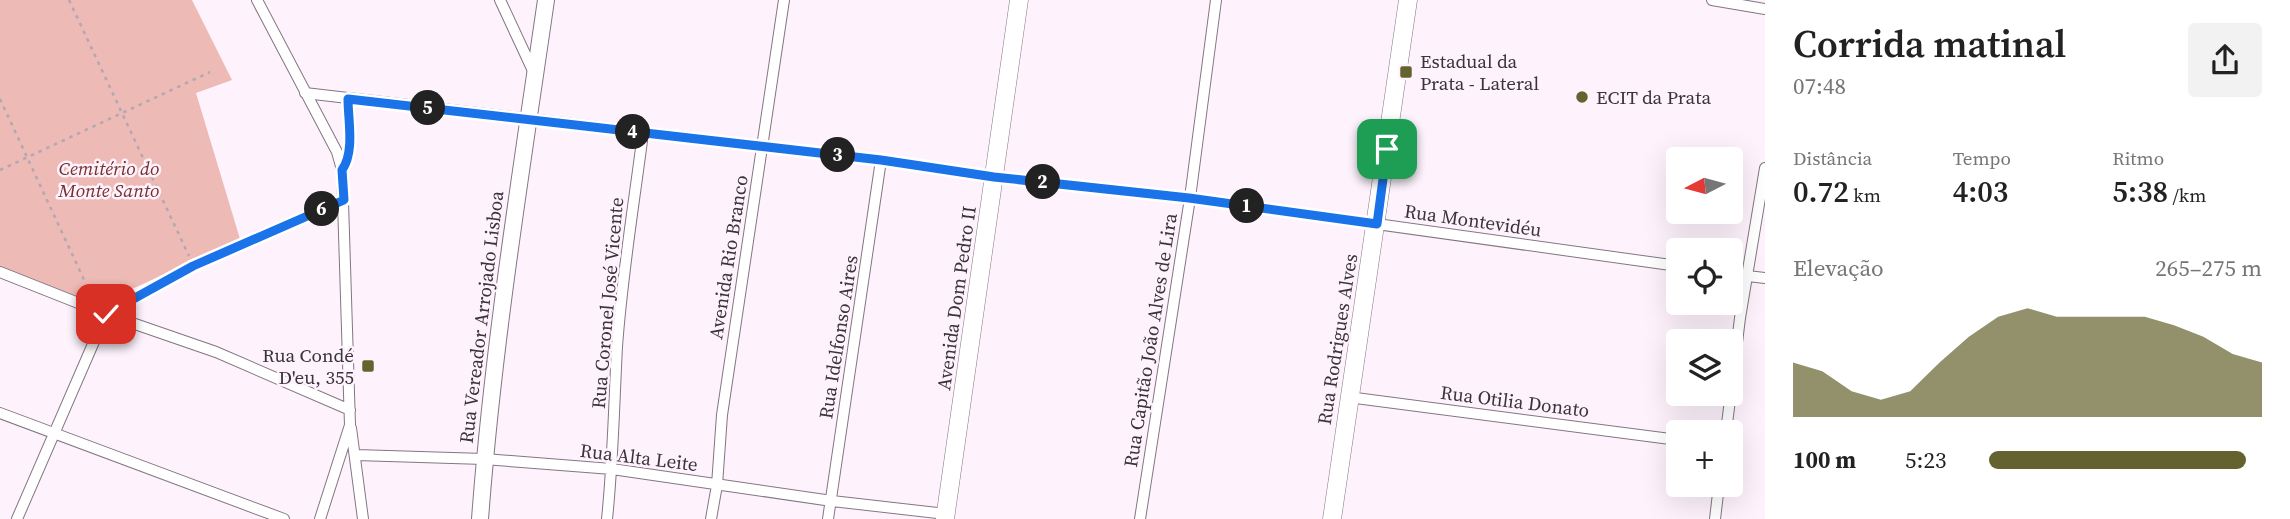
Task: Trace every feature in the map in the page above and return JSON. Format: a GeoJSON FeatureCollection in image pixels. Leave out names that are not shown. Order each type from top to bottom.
{"type":"FeatureCollection","features":[{"type":"Feature","properties":{"kind":"main road","name":"Rua Vereador Arrojado Lisboa"},"geometry":{"type":"LineString","coordinates":[[480,519],[484,459],[517,188],[530,120],[546,0]]}},
{"type":"Feature","properties":{"kind":"main road","name":"Avenida Dom Pedro II"},"geometry":{"type":"LineString","coordinates":[[945,517],[1019,0]]}},
{"type":"Feature","properties":{"kind":"main road","name":"Rua Rodrigues Alves"},"geometry":{"type":"LineString","coordinates":[[1332,519],[1408,0]]}},
{"type":"Feature","properties":{"kind":"street"},"geometry":{"type":"LineString","coordinates":[[257,0],[337,152],[342,170],[350,425],[363,519]]}},
{"type":"Feature","properties":{"kind":"street"},"geometry":{"type":"LineString","coordinates":[[500,0],[535,75]]}},
{"type":"Feature","properties":{"kind":"street","name":"Avenida Rio Branco"},"geometry":{"type":"LineString","coordinates":[[711,519],[726,390],[784,0]]}},
{"type":"Feature","properties":{"kind":"street","name":"Rua Capitão João Alves de Lira"},"geometry":{"type":"LineString","coordinates":[[1140,519],[1216,0]]}},
{"type":"Feature","properties":{"kind":"street"},"geometry":{"type":"LineString","coordinates":[[1712,0],[1765,9]]}},
{"type":"Feature","properties":{"kind":"street","name":"Rua Montevidéu"},"geometry":{"type":"LineString","coordinates":[[305,93],[881,160],[994,177],[1189,198],[1666,264]]}},
{"type":"Feature","properties":{"kind":"street"},"geometry":{"type":"LineString","coordinates":[[342,170],[349,146],[348,99]]}},
{"type":"Feature","properties":{"kind":"street","name":"Rua Coronel José Vicente"},"geometry":{"type":"LineString","coordinates":[[607,519],[620,320],[643,133]]}},
{"type":"Feature","properties":{"kind":"street","name":"Rua Idelfonso Aires"},"geometry":{"type":"LineString","coordinates":[[828,519],[881,160]]}},
{"type":"Feature","properties":{"kind":"street"},"geometry":{"type":"LineString","coordinates":[[1728,420],[1765,168]]}},
{"type":"Feature","properties":{"kind":"street"},"geometry":{"type":"LineString","coordinates":[[16,519],[106,314],[193,266],[344,200]]}},
{"type":"Feature","properties":{"kind":"street"},"geometry":{"type":"LineString","coordinates":[[0,272],[106,314],[216,352],[350,410]]}},
{"type":"Feature","properties":{"kind":"street"},"geometry":{"type":"LineString","coordinates":[[1743,276],[1765,278]]}},
{"type":"Feature","properties":{"kind":"street","name":"Rua Otilia Donato"},"geometry":{"type":"LineString","coordinates":[[1348,397],[1666,438]]}},
{"type":"Feature","properties":{"kind":"street"},"geometry":{"type":"LineString","coordinates":[[0,413],[284,519]]}},
{"type":"Feature","properties":{"kind":"street"},"geometry":{"type":"LineString","coordinates":[[320,519],[350,425]]}},
{"type":"Feature","properties":{"kind":"street","name":"Rua Alta Leite"},"geometry":{"type":"LineString","coordinates":[[356,455],[484,459],[612,469],[945,517]]}},
{"type":"Feature","properties":{"kind":"street"},"geometry":{"type":"LineString","coordinates":[[1715,519],[1718,497]]}},
{"type":"Feature","properties":{"kind":"path"},"geometry":{"type":"LineString","coordinates":[[69,0],[193,266]]}},
{"type":"Feature","properties":{"kind":"path"},"geometry":{"type":"LineString","coordinates":[[0,170],[210,72]]}},
{"type":"Feature","properties":{"kind":"path"},"geometry":{"type":"LineString","coordinates":[[0,99],[86,284]]}},
{"type":"Feature","properties":{"kind":"green space","name":"Cemitério do Monte Santo"},"geometry":{"type":"Polygon","coordinates":[[[0,0],[192,0],[232,80],[196,93],[240,239],[91,308],[0,276],[0,0]]]}},
{"type":"Feature","properties":{"kind":"place","name":"Estadual da Prata - Lateral"},"geometry":{"type":"Point","coordinates":[1406,72]}},
{"type":"Feature","properties":{"kind":"place","name":"ECIT da Prata"},"geometry":{"type":"Point","coordinates":[1582,97]}},
{"type":"Feature","properties":{"kind":"place","name":"Rua Condé D'eu, 355"},"geometry":{"type":"Point","coordinates":[368,366]}},
{"type":"Feature","properties":{"kind":"route"},"geometry":{"type":"LineString","coordinates":[[106,314],[193,266],[344,200],[342,170],[349,146],[348,99],[881,160],[994,177],[1189,198],[1377,224],[1387,149]]}}]}
